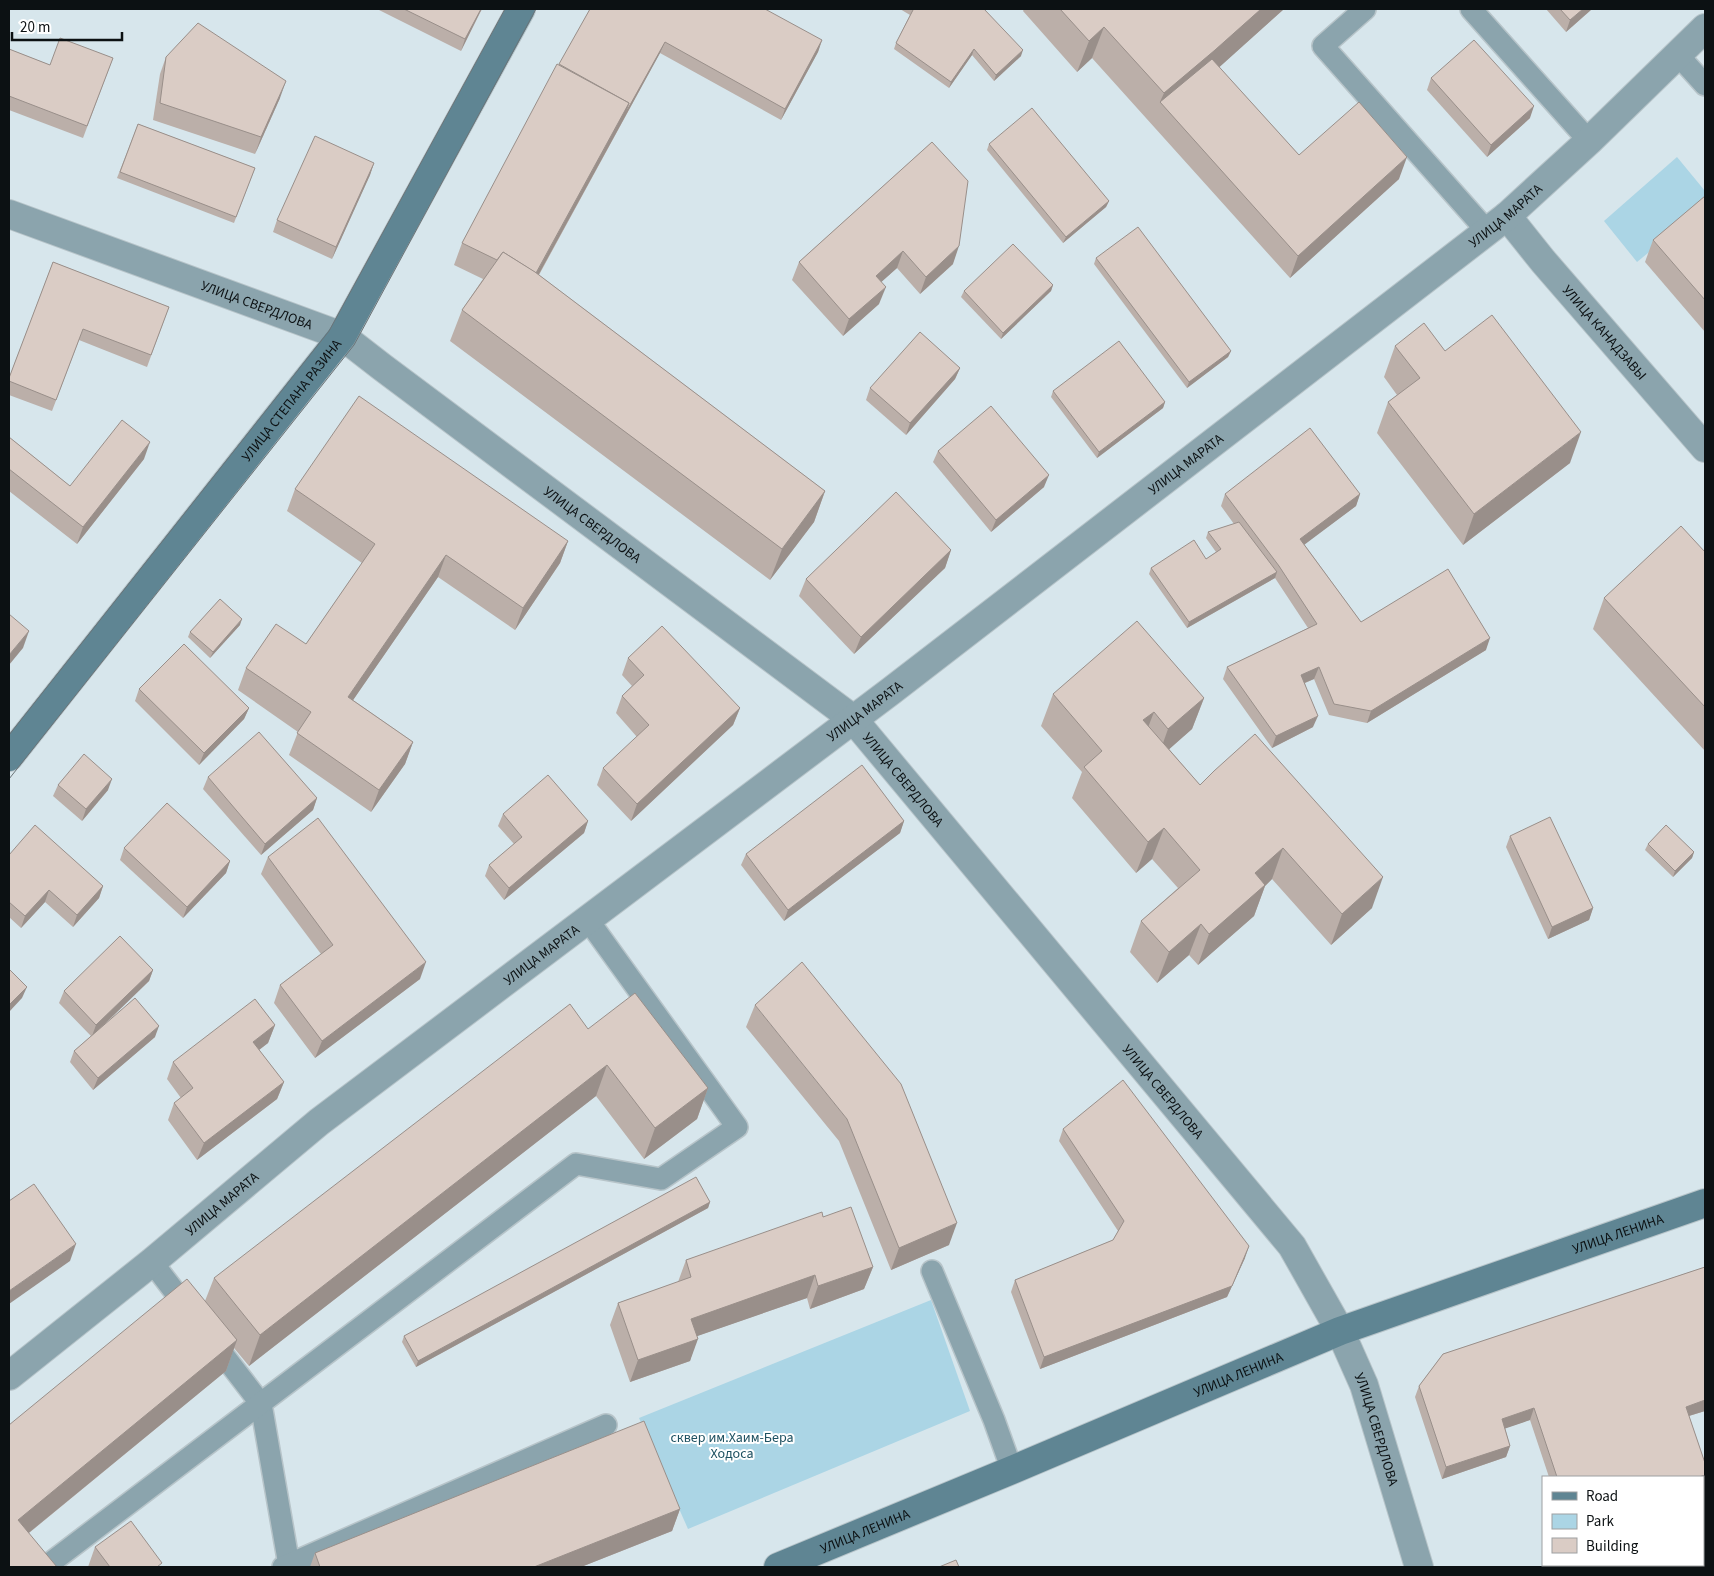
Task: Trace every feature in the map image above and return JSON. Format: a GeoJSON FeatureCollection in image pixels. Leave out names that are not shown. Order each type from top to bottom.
{"type":"FeatureCollection","features":[{"type":"Feature","properties":{"kind":"main road","name":"УЛИЦА СТЕПАНА РАЗИНА"},"geometry":{"type":"LineString","coordinates":[[9,757],[342,336],[521,9]]}},
{"type":"Feature","properties":{"kind":"main road","name":"УЛИЦА ЛЕНИНА"},"geometry":{"type":"LineString","coordinates":[[778,1567],[1340,1331],[1705,1202]]}},
{"type":"Feature","properties":{"kind":"street","name":"УЛИЦА МАРАТА"},"geometry":{"type":"LineString","coordinates":[[9,1376],[152,1262],[319,1122],[853,719],[892,692],[1497,224],[1589,141],[1705,28]]}},
{"type":"Feature","properties":{"kind":"street","name":"УЛИЦА СВЕРДЛОВА"},"geometry":{"type":"LineString","coordinates":[[9,214],[342,336],[853,719],[1292,1246],[1340,1331],[1364,1384],[1419,1567]]}},
{"type":"Feature","properties":{"kind":"street","name":"УЛИЦА КАНАДЗАВЫ"},"geometry":{"type":"LineString","coordinates":[[1497,224],[1543,261],[1705,448]]}},
{"type":"Feature","properties":{"kind":"lane"},"geometry":{"type":"LineString","coordinates":[[1365,9],[1323,46],[1497,224]]}},
{"type":"Feature","properties":{"kind":"lane"},"geometry":{"type":"LineString","coordinates":[[1471,9],[1589,141]]}},
{"type":"Feature","properties":{"kind":"lane"},"geometry":{"type":"LineString","coordinates":[[1678,55],[1705,85]]}},
{"type":"Feature","properties":{"kind":"lane"},"geometry":{"type":"LineString","coordinates":[[45,1567],[576,1164],[661,1179],[737,1127],[588,920]]}},
{"type":"Feature","properties":{"kind":"lane"},"geometry":{"type":"LineString","coordinates":[[152,1262],[261,1404],[286,1566],[606,1426]]}},
{"type":"Feature","properties":{"kind":"lane"},"geometry":{"type":"LineString","coordinates":[[932,1271],[994,1420],[1012,1470]]}},
{"type":"Feature","properties":{"kind":"green space"},"geometry":{"type":"Polygon","coordinates":[[[1677,157],[1705,191],[1705,206],[1637,262],[1604,221],[1677,157]]]}},
{"type":"Feature","properties":{"kind":"green space","name":"сквер им.Хаим-Бера Ходоса"},"geometry":{"type":"Polygon","coordinates":[[[931,1300],[970,1411],[688,1529],[639,1418],[931,1300]]]}},
{"type":"Feature","properties":{"kind":"building"},"geometry":{"type":"Polygon","coordinates":[[[404,9],[481,9],[465,39],[404,9]]]}},
{"type":"Feature","properties":{"kind":"building"},"geometry":{"type":"Polygon","coordinates":[[[590,9],[765,9],[822,40],[785,109],[665,42],[625,114],[629,103],[559,64],[590,9]]]}},
{"type":"Feature","properties":{"kind":"building"},"geometry":{"type":"Polygon","coordinates":[[[912,9],[984,9],[1023,50],[996,75],[974,49],[951,82],[896,43],[912,9]]]}},
{"type":"Feature","properties":{"kind":"building"},"geometry":{"type":"Polygon","coordinates":[[[1060,9],[1261,9],[1164,93],[1104,27],[1089,41],[1060,9]]]}},
{"type":"Feature","properties":{"kind":"building"},"geometry":{"type":"Polygon","coordinates":[[[1560,9],[1583,9],[1570,20],[1560,9]]]}},
{"type":"Feature","properties":{"kind":"building"},"geometry":{"type":"Polygon","coordinates":[[[198,23],[286,81],[261,137],[160,103],[166,57],[198,23]]]}},
{"type":"Feature","properties":{"kind":"building"},"geometry":{"type":"Polygon","coordinates":[[[60,38],[113,58],[87,126],[9,96],[9,49],[50,65],[60,38]]]}},
{"type":"Feature","properties":{"kind":"building"},"geometry":{"type":"Polygon","coordinates":[[[1474,40],[1534,106],[1491,145],[1431,78],[1474,40]]]}},
{"type":"Feature","properties":{"kind":"building"},"geometry":{"type":"Polygon","coordinates":[[[1212,59],[1299,155],[1359,102],[1407,157],[1298,256],[1160,102],[1212,59]]]}},
{"type":"Feature","properties":{"kind":"building"},"geometry":{"type":"Polygon","coordinates":[[[557,64],[629,103],[536,273],[503,252],[497,260],[462,243],[557,64]]]}},
{"type":"Feature","properties":{"kind":"building"},"geometry":{"type":"Polygon","coordinates":[[[1032,108],[1109,201],[1066,237],[989,144],[1032,108]]]}},
{"type":"Feature","properties":{"kind":"building"},"geometry":{"type":"Polygon","coordinates":[[[138,124],[255,168],[236,217],[120,172],[138,124]]]}},
{"type":"Feature","properties":{"kind":"building"},"geometry":{"type":"Polygon","coordinates":[[[315,136],[374,163],[336,247],[277,220],[315,136]]]}},
{"type":"Feature","properties":{"kind":"building"},"geometry":{"type":"Polygon","coordinates":[[[932,142],[968,181],[959,246],[926,277],[903,251],[876,276],[886,287],[849,319],[799,262],[932,142]]]}},
{"type":"Feature","properties":{"kind":"building"},"geometry":{"type":"Polygon","coordinates":[[[1705,196],[1705,300],[1653,240],[1705,196]]]}},
{"type":"Feature","properties":{"kind":"building"},"geometry":{"type":"Polygon","coordinates":[[[1138,227],[1231,351],[1189,382],[1096,258],[1138,227]]]}},
{"type":"Feature","properties":{"kind":"building"},"geometry":{"type":"Polygon","coordinates":[[[1013,244],[1053,285],[1003,333],[964,291],[1013,244]]]}},
{"type":"Feature","properties":{"kind":"building"},"geometry":{"type":"Polygon","coordinates":[[[503,252],[535,272],[825,491],[782,549],[462,310],[503,252]]]}},
{"type":"Feature","properties":{"kind":"building"},"geometry":{"type":"Polygon","coordinates":[[[53,262],[169,307],[151,355],[83,329],[56,400],[9,381],[53,262]]]}},
{"type":"Feature","properties":{"kind":"building"},"geometry":{"type":"Polygon","coordinates":[[[1492,315],[1581,432],[1474,514],[1388,402],[1420,378],[1395,346],[1424,323],[1445,351],[1492,315]]]}},
{"type":"Feature","properties":{"kind":"building"},"geometry":{"type":"Polygon","coordinates":[[[920,332],[960,368],[910,423],[870,388],[920,332]]]}},
{"type":"Feature","properties":{"kind":"building"},"geometry":{"type":"Polygon","coordinates":[[[1119,341],[1165,402],[1099,452],[1053,391],[1119,341]]]}},
{"type":"Feature","properties":{"kind":"building"},"geometry":{"type":"Polygon","coordinates":[[[359,396],[568,541],[523,608],[446,555],[348,697],[413,742],[379,790],[297,733],[311,712],[246,668],[276,624],[306,644],[375,544],[295,489],[359,396]]]}},
{"type":"Feature","properties":{"kind":"building"},"geometry":{"type":"Polygon","coordinates":[[[991,406],[1049,475],[996,520],[938,451],[991,406]]]}},
{"type":"Feature","properties":{"kind":"building"},"geometry":{"type":"Polygon","coordinates":[[[122,420],[150,442],[83,527],[9,469],[9,437],[70,486],[122,420]]]}},
{"type":"Feature","properties":{"kind":"building"},"geometry":{"type":"Polygon","coordinates":[[[1310,428],[1360,494],[1300,539],[1361,622],[1448,569],[1490,638],[1371,711],[1334,704],[1319,667],[1301,675],[1318,716],[1276,736],[1227,667],[1317,624],[1279,566],[1225,494],[1310,428]]]}},
{"type":"Feature","properties":{"kind":"building"},"geometry":{"type":"Polygon","coordinates":[[[896,492],[951,550],[861,637],[806,579],[896,492]]]}},
{"type":"Feature","properties":{"kind":"building"},"geometry":{"type":"Polygon","coordinates":[[[1239,522],[1277,572],[1189,622],[1151,568],[1194,540],[1206,559],[1221,549],[1208,532],[1239,522]]]}},
{"type":"Feature","properties":{"kind":"building"},"geometry":{"type":"Polygon","coordinates":[[[1681,526],[1705,552],[1705,707],[1604,598],[1681,526]]]}},
{"type":"Feature","properties":{"kind":"building"},"geometry":{"type":"Polygon","coordinates":[[[220,599],[242,619],[213,652],[190,632],[220,599]]]}},
{"type":"Feature","properties":{"kind":"building"},"geometry":{"type":"Polygon","coordinates":[[[9,614],[29,631],[9,655],[9,614]]]}},
{"type":"Feature","properties":{"kind":"building"},"geometry":{"type":"Polygon","coordinates":[[[1137,621],[1204,698],[1168,729],[1154,712],[1143,720],[1200,785],[1255,734],[1383,877],[1342,914],[1283,848],[1255,873],[1265,885],[1209,934],[1201,924],[1169,952],[1141,921],[1200,870],[1164,828],[1148,842],[1084,767],[1102,751],[1053,694],[1137,621]]]}},
{"type":"Feature","properties":{"kind":"building"},"geometry":{"type":"Polygon","coordinates":[[[662,626],[740,708],[637,804],[603,768],[649,725],[622,696],[644,675],[628,658],[662,626]]]}},
{"type":"Feature","properties":{"kind":"building"},"geometry":{"type":"Polygon","coordinates":[[[184,644],[249,708],[204,753],[139,689],[184,644]]]}},
{"type":"Feature","properties":{"kind":"building"},"geometry":{"type":"Polygon","coordinates":[[[259,732],[317,798],[265,844],[208,777],[259,732]]]}},
{"type":"Feature","properties":{"kind":"building"},"geometry":{"type":"Polygon","coordinates":[[[84,754],[112,779],[86,809],[58,785],[84,754]]]}},
{"type":"Feature","properties":{"kind":"building"},"geometry":{"type":"Polygon","coordinates":[[[862,765],[904,821],[788,910],[746,854],[862,765]]]}},
{"type":"Feature","properties":{"kind":"building"},"geometry":{"type":"Polygon","coordinates":[[[548,775],[588,821],[509,888],[489,865],[522,837],[503,814],[548,775]]]}},
{"type":"Feature","properties":{"kind":"building"},"geometry":{"type":"Polygon","coordinates":[[[167,803],[230,861],[187,907],[124,848],[167,803]]]}},
{"type":"Feature","properties":{"kind":"building"},"geometry":{"type":"Polygon","coordinates":[[[1550,817],[1593,908],[1552,927],[1510,836],[1550,817]]]}},
{"type":"Feature","properties":{"kind":"building"},"geometry":{"type":"Polygon","coordinates":[[[318,818],[426,962],[322,1041],[280,985],[333,945],[268,857],[318,818]]]}},
{"type":"Feature","properties":{"kind":"building"},"geometry":{"type":"Polygon","coordinates":[[[35,825],[103,886],[77,915],[49,890],[25,916],[9,902],[9,855],[35,825]]]}},
{"type":"Feature","properties":{"kind":"building"},"geometry":{"type":"Polygon","coordinates":[[[1666,825],[1694,852],[1675,871],[1648,844],[1666,825]]]}},
{"type":"Feature","properties":{"kind":"building"},"geometry":{"type":"Polygon","coordinates":[[[120,936],[153,970],[96,1025],[64,991],[120,936]]]}},
{"type":"Feature","properties":{"kind":"building"},"geometry":{"type":"Polygon","coordinates":[[[802,962],[901,1084],[957,1223],[899,1248],[847,1119],[755,1005],[802,962]]]}},
{"type":"Feature","properties":{"kind":"building"},"geometry":{"type":"Polygon","coordinates":[[[9,969],[27,987],[9,1005],[9,969]]]}},
{"type":"Feature","properties":{"kind":"building"},"geometry":{"type":"Polygon","coordinates":[[[635,993],[708,1088],[655,1128],[607,1065],[260,1335],[214,1278],[570,1004],[588,1029],[635,993]]]}},
{"type":"Feature","properties":{"kind":"building"},"geometry":{"type":"Polygon","coordinates":[[[135,998],[159,1026],[98,1078],[74,1051],[135,998]]]}},
{"type":"Feature","properties":{"kind":"building"},"geometry":{"type":"Polygon","coordinates":[[[255,999],[275,1025],[253,1042],[284,1082],[204,1143],[174,1103],[193,1088],[173,1062],[255,999]]]}},
{"type":"Feature","properties":{"kind":"building"},"geometry":{"type":"Polygon","coordinates":[[[1123,1080],[1249,1246],[1232,1286],[1044,1357],[1015,1280],[1113,1240],[1124,1221],[1063,1129],[1123,1080]]]}},
{"type":"Feature","properties":{"kind":"building"},"geometry":{"type":"Polygon","coordinates":[[[696,1177],[710,1202],[418,1361],[404,1336],[696,1177]]]}},
{"type":"Feature","properties":{"kind":"building"},"geometry":{"type":"Polygon","coordinates":[[[34,1184],[76,1244],[9,1291],[9,1201],[34,1184]]]}},
{"type":"Feature","properties":{"kind":"building"},"geometry":{"type":"Polygon","coordinates":[[[851,1207],[873,1267],[818,1286],[815,1275],[691,1319],[698,1339],[638,1360],[618,1303],[691,1277],[686,1260],[822,1212],[823,1217],[851,1207]]]}},
{"type":"Feature","properties":{"kind":"building"},"geometry":{"type":"Polygon","coordinates":[[[1705,1267],[1705,1400],[1686,1407],[1705,1463],[1705,1475],[1557,1476],[1534,1408],[1502,1419],[1510,1446],[1446,1467],[1419,1386],[1443,1354],[1705,1267]]]}},
{"type":"Feature","properties":{"kind":"building"},"geometry":{"type":"Polygon","coordinates":[[[187,1279],[237,1340],[18,1520],[57,1567],[9,1567],[9,1425],[187,1279]]]}},
{"type":"Feature","properties":{"kind":"building"},"geometry":{"type":"Polygon","coordinates":[[[644,1421],[680,1509],[534,1567],[320,1567],[315,1553],[644,1421]]]}},
{"type":"Feature","properties":{"kind":"building"},"geometry":{"type":"Polygon","coordinates":[[[131,1521],[162,1563],[157,1567],[110,1567],[95,1547],[131,1521]]]}},
{"type":"Feature","properties":{"kind":"building"},"geometry":{"type":"Polygon","coordinates":[[[956,1560],[959,1567],[939,1567],[956,1560]]]}},
{"type":"Feature","properties":{"kind":"tram line"},"geometry":{"type":"LineString","coordinates":[[9,735],[329,331],[505,9]]}},
{"type":"Feature","properties":{"kind":"tram line"},"geometry":{"type":"LineString","coordinates":[[9,779],[354,345],[536,9]]}}]}
